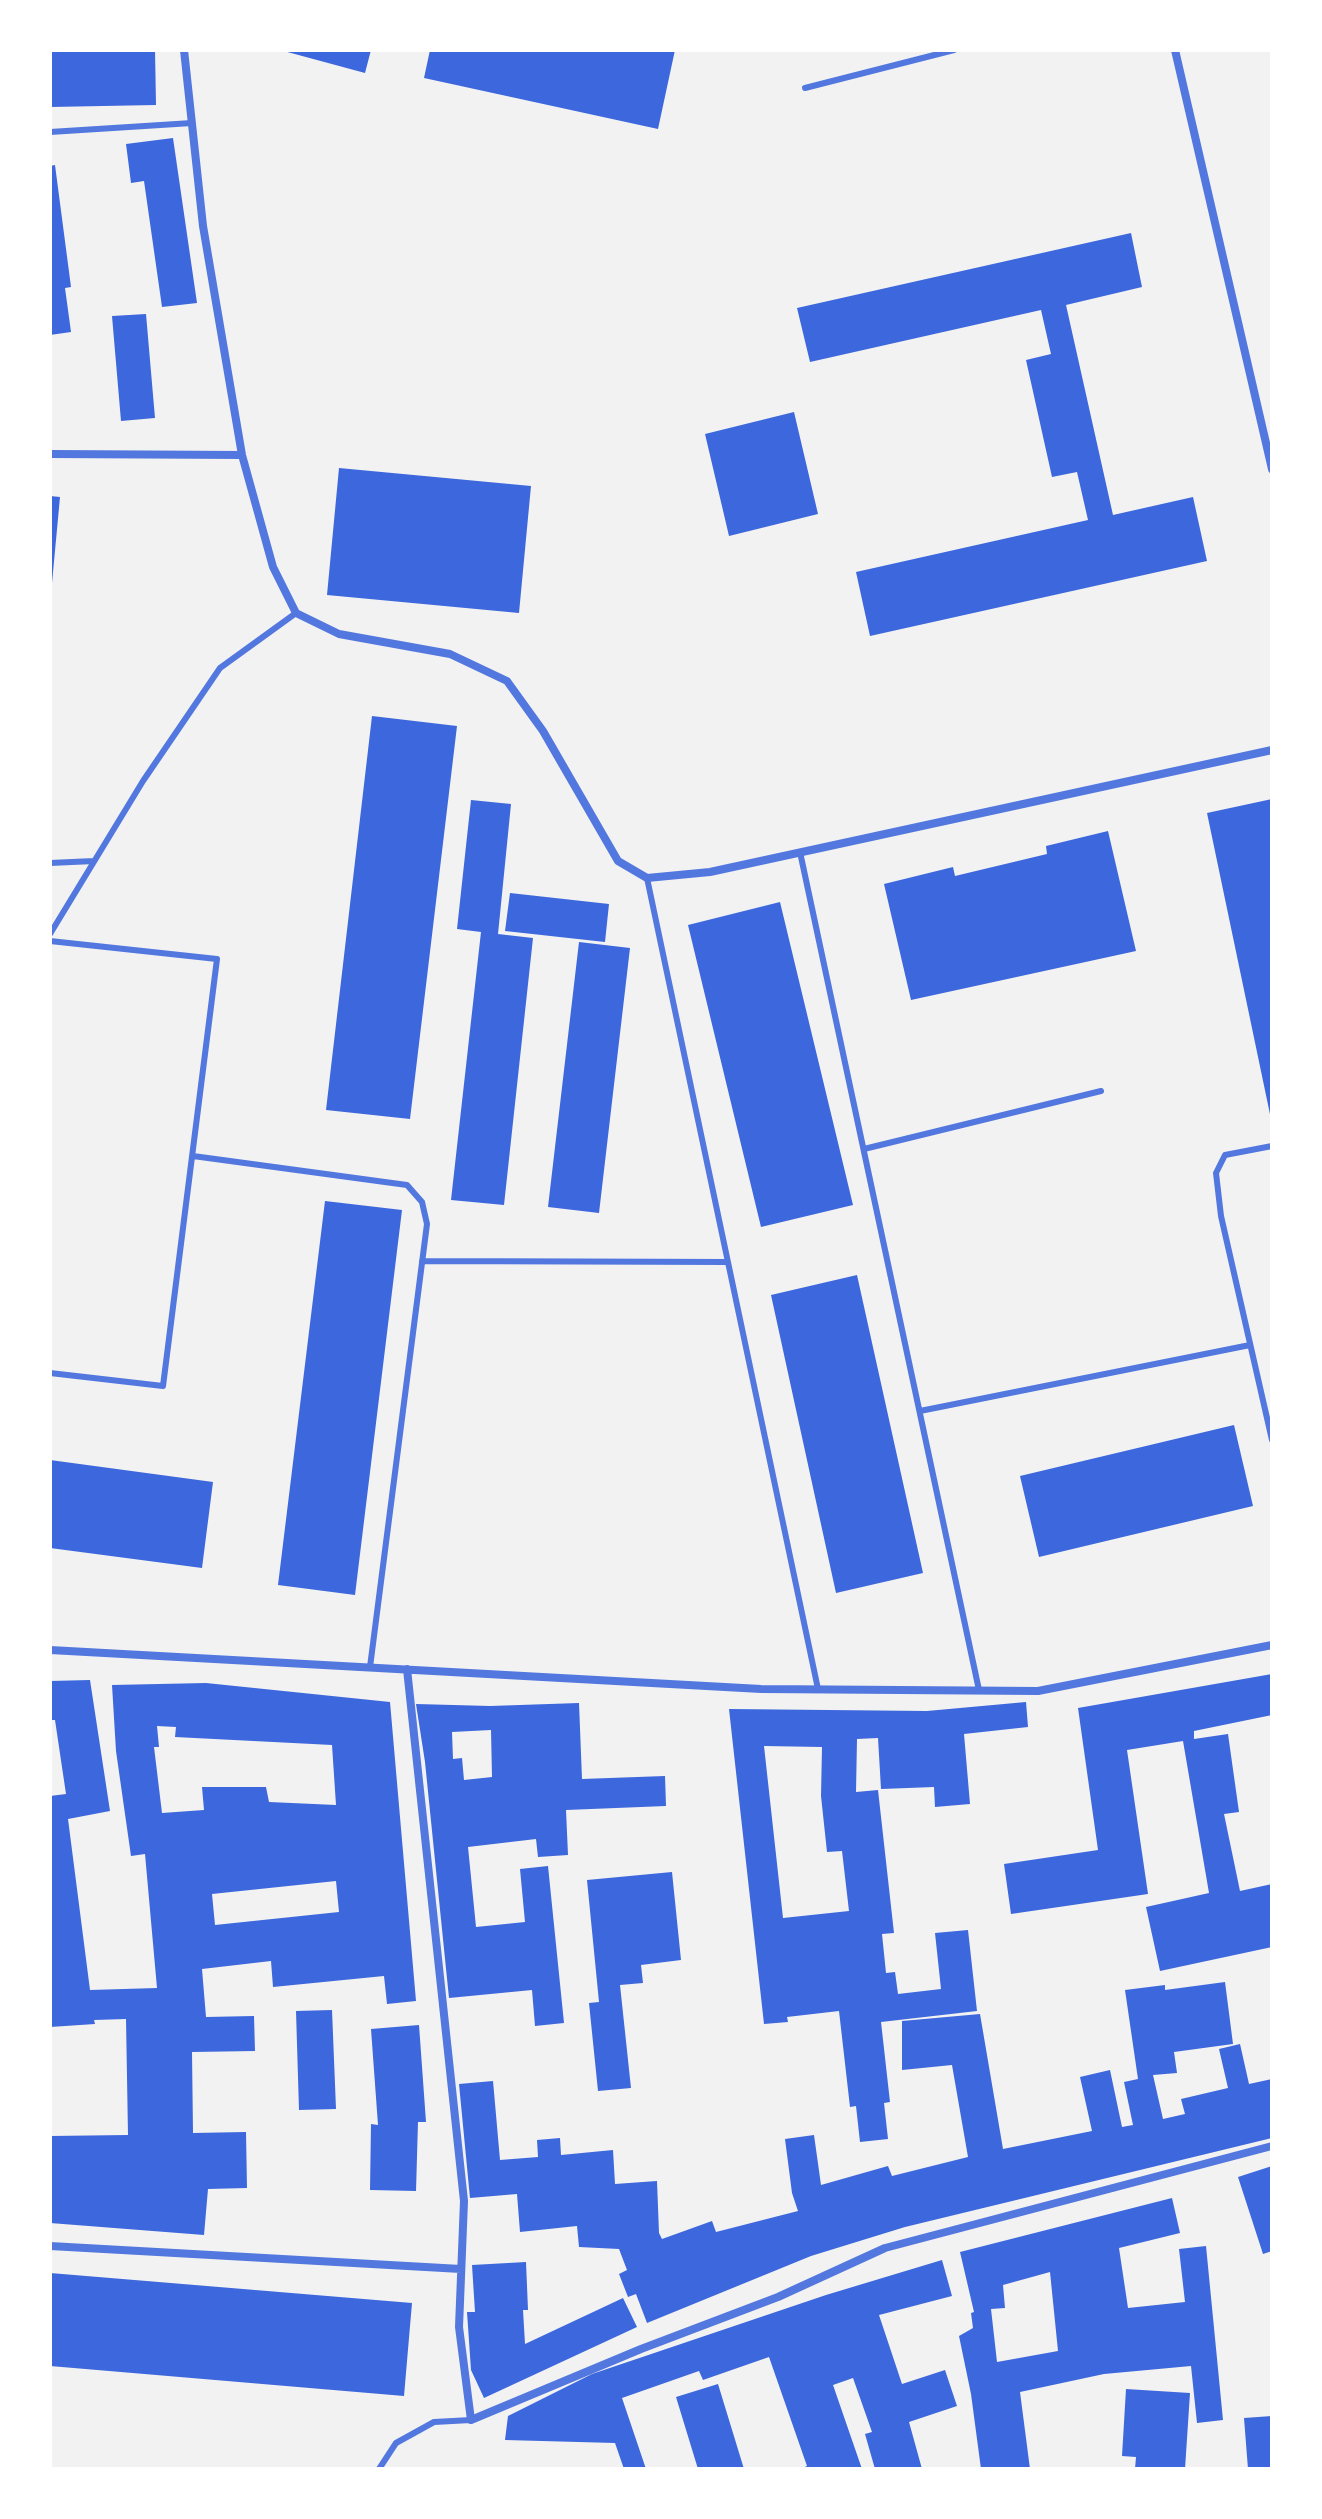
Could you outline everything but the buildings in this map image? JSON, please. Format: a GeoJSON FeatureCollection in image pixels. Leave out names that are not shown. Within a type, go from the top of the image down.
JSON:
{"type":"FeatureCollection","features":[{"type":"Feature","properties":{"kind":"street"},"geometry":{"type":"LineString","coordinates":[[184,50],[203,226],[242,455],[273,567],[296,613],[339,634],[450,654],[507,681],[543,731],[618,861],[647,878],[710,872],[1272,750]]}},
{"type":"Feature","properties":{"kind":"street"},"geometry":{"type":"LineString","coordinates":[[1175,50],[1272,469]]}},
{"type":"Feature","properties":{"kind":"street"},"geometry":{"type":"LineString","coordinates":[[50,454],[242,455]]}},
{"type":"Feature","properties":{"kind":"street"},"geometry":{"type":"LineString","coordinates":[[50,1650],[761,1689],[1038,1691],[1272,1645]]}},
{"type":"Feature","properties":{"kind":"street"},"geometry":{"type":"LineString","coordinates":[[407,1669],[464,2201],[459,2327],[471,2420],[641,2349],[778,2297],[885,2248],[1272,2146]]}},
{"type":"Feature","properties":{"kind":"street"},"geometry":{"type":"LineString","coordinates":[[50,2246],[461,2269]]}},
{"type":"Feature","properties":{"kind":"lane"},"geometry":{"type":"LineString","coordinates":[[805,88],[954,50]]}},
{"type":"Feature","properties":{"kind":"lane"},"geometry":{"type":"LineString","coordinates":[[50,132],[192,123]]}},
{"type":"Feature","properties":{"kind":"lane"},"geometry":{"type":"LineString","coordinates":[[50,934],[143,781],[220,668],[296,613]]}},
{"type":"Feature","properties":{"kind":"lane"},"geometry":{"type":"LineString","coordinates":[[800,852],[979,1690]]}},
{"type":"Feature","properties":{"kind":"lane"},"geometry":{"type":"LineString","coordinates":[[50,863],[94,861]]}},
{"type":"Feature","properties":{"kind":"lane"},"geometry":{"type":"LineString","coordinates":[[647,878],[818,1689]]}},
{"type":"Feature","properties":{"kind":"lane"},"geometry":{"type":"LineString","coordinates":[[50,941],[217,959],[163,1386],[50,1373]]}},
{"type":"Feature","properties":{"kind":"lane"},"geometry":{"type":"LineString","coordinates":[[864,1149],[1101,1091]]}},
{"type":"Feature","properties":{"kind":"lane"},"geometry":{"type":"LineString","coordinates":[[1272,1146],[1225,1155],[1216,1173],[1221,1216],[1272,1440]]}},
{"type":"Feature","properties":{"kind":"lane"},"geometry":{"type":"LineString","coordinates":[[193,1156],[407,1185],[422,1202],[427,1224],[370,1667]]}},
{"type":"Feature","properties":{"kind":"lane"},"geometry":{"type":"LineString","coordinates":[[422,1261],[727,1262]]}},
{"type":"Feature","properties":{"kind":"lane"},"geometry":{"type":"LineString","coordinates":[[920,1411],[1250,1345]]}},
{"type":"Feature","properties":{"kind":"lane"},"geometry":{"type":"LineString","coordinates":[[379,2469],[396,2443],[434,2422],[471,2420]]}}]}
